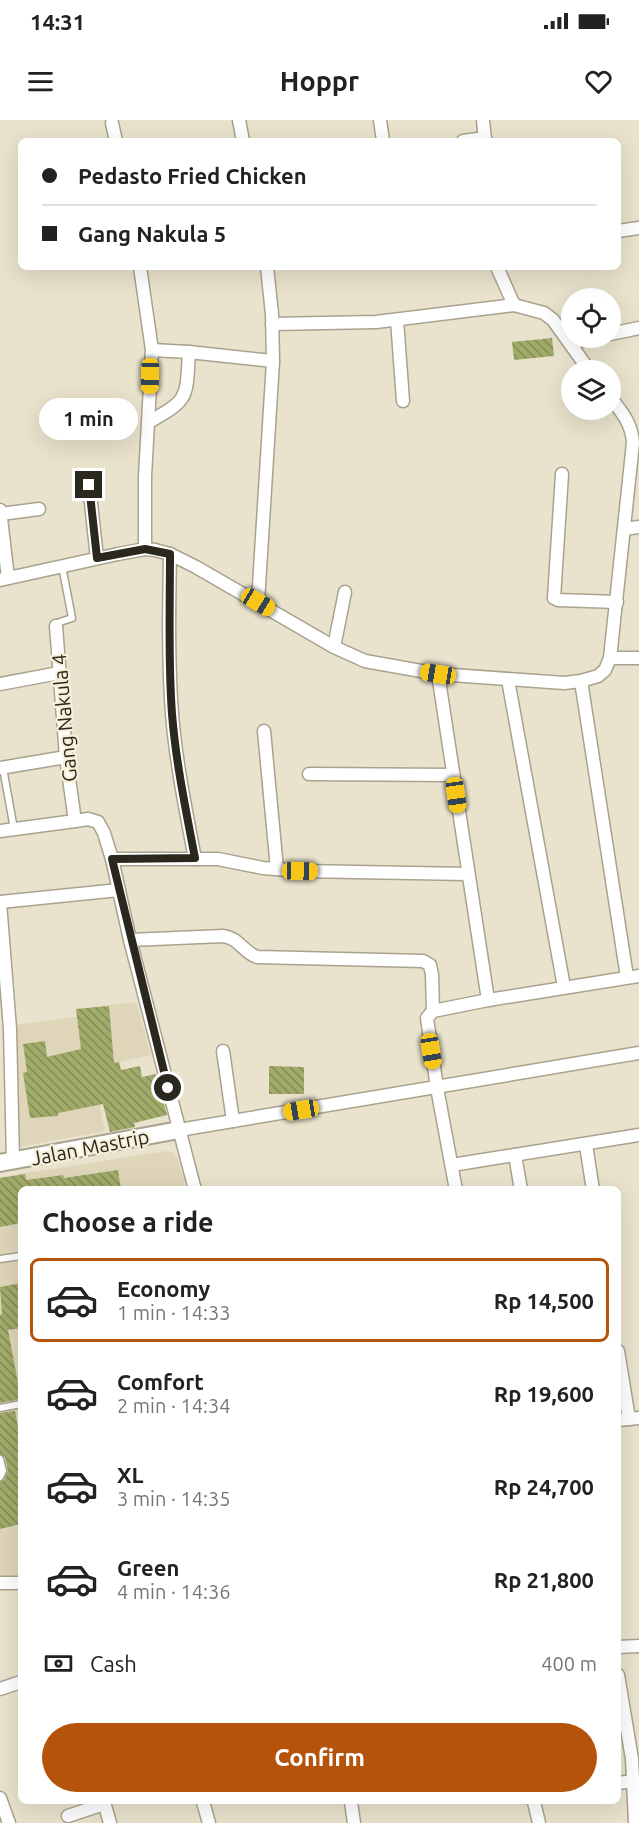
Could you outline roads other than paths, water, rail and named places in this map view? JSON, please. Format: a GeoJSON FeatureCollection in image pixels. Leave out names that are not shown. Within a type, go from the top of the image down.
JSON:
{"type":"FeatureCollection","features":[{"type":"Feature","properties":{"kind":"street"},"geometry":{"type":"LineString","coordinates":[[239,120],[242,138]]}},
{"type":"Feature","properties":{"kind":"street"},"geometry":{"type":"LineString","coordinates":[[380,120],[383,138]]}},
{"type":"Feature","properties":{"kind":"street"},"geometry":{"type":"LineString","coordinates":[[483,120],[485,138]]}},
{"type":"Feature","properties":{"kind":"street"},"geometry":{"type":"LineString","coordinates":[[112,123],[115,138]]}},
{"type":"Feature","properties":{"kind":"street"},"geometry":{"type":"LineString","coordinates":[[621,231],[639,228]]}},
{"type":"Feature","properties":{"kind":"street"},"geometry":{"type":"LineString","coordinates":[[140,270],[152,350],[145,476],[145,549]]}},
{"type":"Feature","properties":{"kind":"street"},"geometry":{"type":"LineString","coordinates":[[258,602],[273,361],[267,270]]}},
{"type":"Feature","properties":{"kind":"street"},"geometry":{"type":"LineString","coordinates":[[498,270],[514,305]]}},
{"type":"Feature","properties":{"kind":"street"},"geometry":{"type":"LineString","coordinates":[[272,324],[376,322],[514,305],[544,313],[561,331]]}},
{"type":"Feature","properties":{"kind":"street"},"geometry":{"type":"LineString","coordinates":[[397,320],[404,401]]}},
{"type":"Feature","properties":{"kind":"street"},"geometry":{"type":"LineString","coordinates":[[621,332],[639,328]]}},
{"type":"Feature","properties":{"kind":"street"},"geometry":{"type":"LineString","coordinates":[[152,350],[273,361]]}},
{"type":"Feature","properties":{"kind":"street"},"geometry":{"type":"LineString","coordinates":[[149,422],[178,403],[186,394],[189,352]]}},
{"type":"Feature","properties":{"kind":"street"},"geometry":{"type":"LineString","coordinates":[[39,509],[0,512],[4,579],[145,549],[170,554],[334,647],[365,661],[438,674],[556,683],[581,681],[602,673],[610,658],[624,529],[633,498],[632,431],[621,410]]}},
{"type":"Feature","properties":{"kind":"street"},"geometry":{"type":"LineString","coordinates":[[562,474],[554,598],[617,602]]}},
{"type":"Feature","properties":{"kind":"street"},"geometry":{"type":"LineString","coordinates":[[89,485],[97,558]]}},
{"type":"Feature","properties":{"kind":"street"},"geometry":{"type":"LineString","coordinates":[[624,529],[639,527]]}},
{"type":"Feature","properties":{"kind":"street"},"geometry":{"type":"LineString","coordinates":[[170,554],[169,618],[172,713],[195,858]]}},
{"type":"Feature","properties":{"kind":"street"},"geometry":{"type":"LineString","coordinates":[[334,647],[345,592]]}},
{"type":"Feature","properties":{"kind":"street","name":"Gang Nakula 4"},"geometry":{"type":"LineString","coordinates":[[56,626],[66,757],[75,821]]}},
{"type":"Feature","properties":{"kind":"street"},"geometry":{"type":"LineString","coordinates":[[610,658],[639,658]]}},
{"type":"Feature","properties":{"kind":"street"},"geometry":{"type":"LineString","coordinates":[[0,684],[59,673]]}},
{"type":"Feature","properties":{"kind":"street"},"geometry":{"type":"LineString","coordinates":[[438,674],[488,1000]]}},
{"type":"Feature","properties":{"kind":"street"},"geometry":{"type":"LineString","coordinates":[[508,680],[564,987]]}},
{"type":"Feature","properties":{"kind":"street"},"geometry":{"type":"LineString","coordinates":[[455,1186],[427,1018],[433,1011],[633,976],[581,681]]}},
{"type":"Feature","properties":{"kind":"street"},"geometry":{"type":"LineString","coordinates":[[264,731],[277,869]]}},
{"type":"Feature","properties":{"kind":"street"},"geometry":{"type":"LineString","coordinates":[[2,768],[66,757]]}},
{"type":"Feature","properties":{"kind":"street"},"geometry":{"type":"LineString","coordinates":[[309,774],[453,775]]}},
{"type":"Feature","properties":{"kind":"street"},"geometry":{"type":"LineString","coordinates":[[0,831],[88,819],[98,822],[112,859],[130,940],[194,1186]]}},
{"type":"Feature","properties":{"kind":"street"},"geometry":{"type":"LineString","coordinates":[[112,859],[195,858],[229,860],[277,869],[467,874]]}},
{"type":"Feature","properties":{"kind":"street"},"geometry":{"type":"LineString","coordinates":[[6,1162],[0,902],[119,890]]}},
{"type":"Feature","properties":{"kind":"street"},"geometry":{"type":"LineString","coordinates":[[130,940],[223,936],[234,938],[251,955],[257,957],[423,960],[430,965],[432,975],[433,1011]]}},
{"type":"Feature","properties":{"kind":"street"},"geometry":{"type":"LineString","coordinates":[[223,1051],[233,1121]]}},
{"type":"Feature","properties":{"kind":"street"},"geometry":{"type":"LineString","coordinates":[[179,1130],[639,1053]]}},
{"type":"Feature","properties":{"kind":"street","name":"Jalan Mastrip"},"geometry":{"type":"LineString","coordinates":[[6,1162],[179,1130]]}},
{"type":"Feature","properties":{"kind":"street"},"geometry":{"type":"LineString","coordinates":[[452,1165],[639,1136]]}},
{"type":"Feature","properties":{"kind":"street"},"geometry":{"type":"LineString","coordinates":[[586,1145],[592,1186]]}},
{"type":"Feature","properties":{"kind":"street"},"geometry":{"type":"LineString","coordinates":[[515,1155],[520,1186]]}},
{"type":"Feature","properties":{"kind":"street"},"geometry":{"type":"LineString","coordinates":[[621,1371],[628,1419]]}},
{"type":"Feature","properties":{"kind":"street"},"geometry":{"type":"LineString","coordinates":[[0,1583],[18,1582]]}},
{"type":"Feature","properties":{"kind":"street"},"geometry":{"type":"LineString","coordinates":[[621,1647],[639,1646]]}},
{"type":"Feature","properties":{"kind":"street"},"geometry":{"type":"LineString","coordinates":[[0,1689],[18,1683]]}},
{"type":"Feature","properties":{"kind":"street"},"geometry":{"type":"LineString","coordinates":[[621,1688],[634,1743],[635,1823]]}},
{"type":"Feature","properties":{"kind":"street"},"geometry":{"type":"LineString","coordinates":[[621,1783],[634,1781]]}},
{"type":"Feature","properties":{"kind":"street"},"geometry":{"type":"LineString","coordinates":[[0,1798],[9,1823]]}},
{"type":"Feature","properties":{"kind":"street"},"geometry":{"type":"LineString","coordinates":[[68,1816],[101,1804]]}},
{"type":"Feature","properties":{"kind":"street"},"geometry":{"type":"LineString","coordinates":[[104,1804],[110,1823]]}},
{"type":"Feature","properties":{"kind":"street"},"geometry":{"type":"LineString","coordinates":[[204,1804],[209,1823]]}},
{"type":"Feature","properties":{"kind":"street"},"geometry":{"type":"LineString","coordinates":[[351,1804],[354,1823]]}},
{"type":"Feature","properties":{"kind":"street"},"geometry":{"type":"LineString","coordinates":[[534,1804],[539,1823]]}},
{"type":"Feature","properties":{"kind":"lane","name":"Gang Nakula 4"},"geometry":{"type":"LineString","coordinates":[[56,626],[57,623],[70,620],[73,616],[62,566]]}},
{"type":"Feature","properties":{"kind":"lane"},"geometry":{"type":"LineString","coordinates":[[2,768],[14,829]]}},
{"type":"Feature","properties":{"kind":"lane"},"geometry":{"type":"LineString","coordinates":[[0,1258],[18,1256]]}},
{"type":"Feature","properties":{"kind":"lane"},"geometry":{"type":"LineString","coordinates":[[0,1408],[18,1405]]}},
{"type":"Feature","properties":{"kind":"lane"},"geometry":{"type":"LineString","coordinates":[[0,1459],[3,1471],[0,1478]]}}]}
